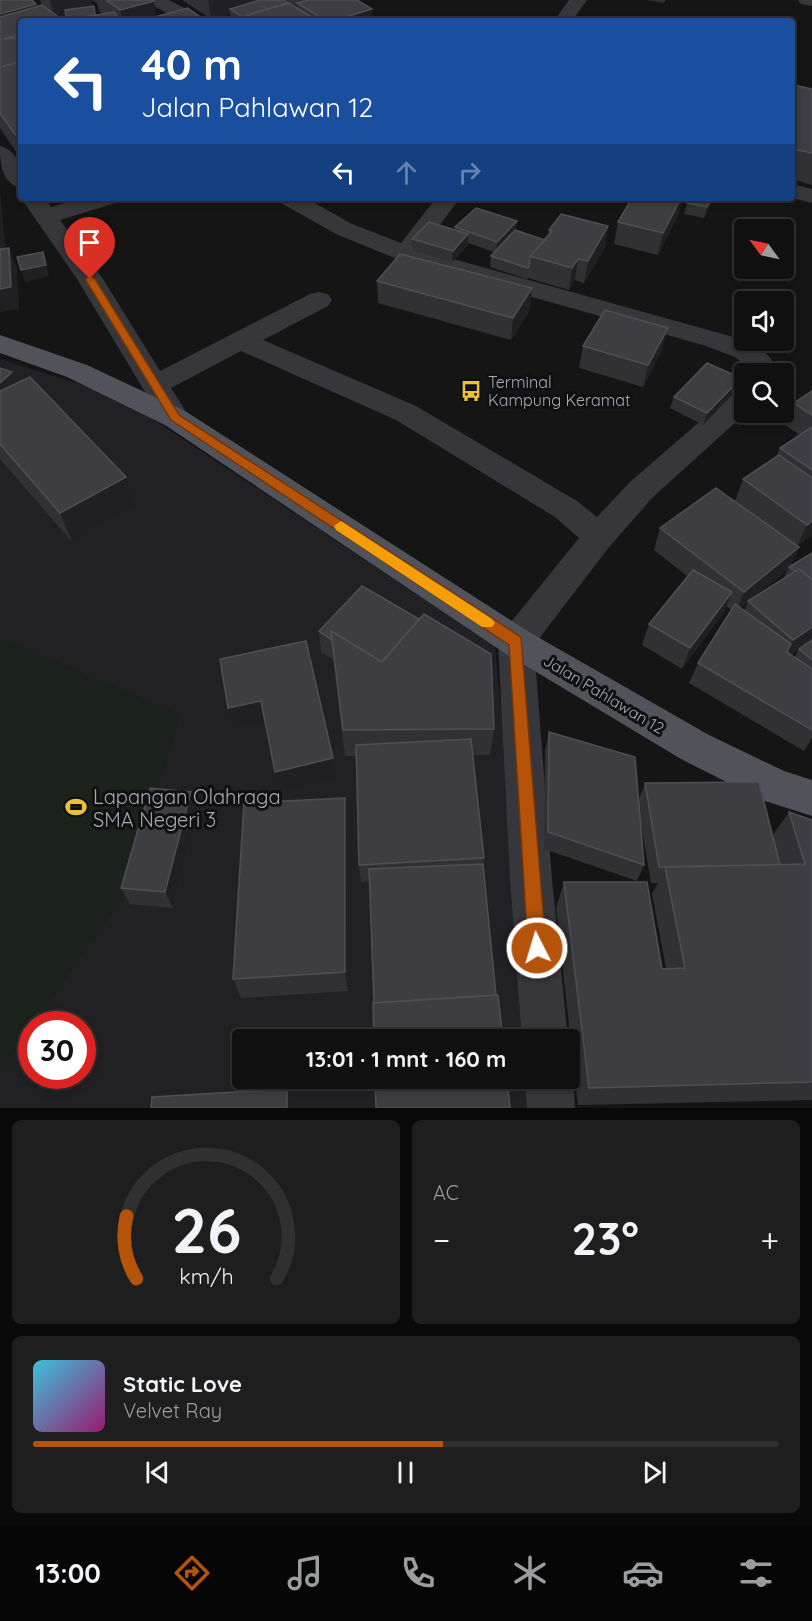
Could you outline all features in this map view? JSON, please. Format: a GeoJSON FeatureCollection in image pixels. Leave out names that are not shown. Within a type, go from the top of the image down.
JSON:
{"type":"FeatureCollection","features":[{"type":"Feature","properties":{"kind":"main road","name":"Jalan Pahlawan 12"},"geometry":{"type":"LineString","coordinates":[[0,344],[77,372],[175,418],[516,642],[695,747],[776,787],[812,798]]}},
{"type":"Feature","properties":{"kind":"street"},"geometry":{"type":"LineString","coordinates":[[156,0],[190,18]]}},
{"type":"Feature","properties":{"kind":"street"},"geometry":{"type":"LineString","coordinates":[[565,18],[578,0]]}},
{"type":"Feature","properties":{"kind":"street"},"geometry":{"type":"LineString","coordinates":[[807,0],[812,1]]}},
{"type":"Feature","properties":{"kind":"street"},"geometry":{"type":"LineString","coordinates":[[0,153],[18,177]]}},
{"type":"Feature","properties":{"kind":"street"},"geometry":{"type":"LineString","coordinates":[[795,192],[812,196]]}},
{"type":"Feature","properties":{"kind":"street"},"geometry":{"type":"LineString","coordinates":[[85,201],[40,207],[90,279],[175,418]]}},
{"type":"Feature","properties":{"kind":"street"},"geometry":{"type":"LineString","coordinates":[[294,201],[344,229],[406,254],[713,339],[746,352],[761,363]]}},
{"type":"Feature","properties":{"kind":"street"},"geometry":{"type":"LineString","coordinates":[[406,254],[446,201]]}},
{"type":"Feature","properties":{"kind":"street"},"geometry":{"type":"LineString","coordinates":[[155,385],[319,300]]}},
{"type":"Feature","properties":{"kind":"street"},"geometry":{"type":"LineString","coordinates":[[242,341],[406,413],[566,509],[599,537]]}},
{"type":"Feature","properties":{"kind":"street"},"geometry":{"type":"LineString","coordinates":[[544,1029],[531,879],[516,642],[599,537],[642,489],[734,408]]}},
{"type":"Feature","properties":{"kind":"street"},"geometry":{"type":"LineString","coordinates":[[550,1089],[551,1108]]}},
{"type":"Feature","properties":{"kind":"shaded area"},"geometry":{"type":"Polygon","coordinates":[[[0,359],[118,396],[495,646],[532,1029],[232,1029],[232,1089],[538,1089],[540,1108],[0,1108],[0,359]]]}},
{"type":"Feature","properties":{"kind":"shaded area","name":"Lapangan Olahraga SMA Negeri 3"},"geometry":{"type":"Polygon","coordinates":[[[0,638],[181,715],[122,899],[43,1011],[18,1011],[18,1046],[0,1072],[0,638]]]}},
{"type":"Feature","properties":{"kind":"building"},"geometry":{"type":"Polygon","coordinates":[[[0,0],[32,0],[36,4],[0,14],[0,0]]]}},
{"type":"Feature","properties":{"kind":"building"},"geometry":{"type":"Polygon","coordinates":[[[106,0],[153,0],[154,1],[120,10],[106,0]]]}},
{"type":"Feature","properties":{"kind":"building"},"geometry":{"type":"Polygon","coordinates":[[[260,0],[283,0],[288,3],[247,15],[248,18],[241,18],[245,16],[242,17],[230,9],[260,0]]]}},
{"type":"Feature","properties":{"kind":"building"},"geometry":{"type":"Polygon","coordinates":[[[309,0],[357,0],[372,9],[342,18],[321,18],[297,3],[309,0]]]}},
{"type":"Feature","properties":{"kind":"building"},"geometry":{"type":"Polygon","coordinates":[[[289,3],[313,18],[252,18],[247,15],[289,3]]]}},
{"type":"Feature","properties":{"kind":"building"},"geometry":{"type":"Polygon","coordinates":[[[42,5],[60,18],[18,18],[18,35],[4,39],[18,37],[18,63],[0,67],[0,17],[42,5]]]}},
{"type":"Feature","properties":{"kind":"building"},"geometry":{"type":"Polygon","coordinates":[[[94,6],[95,15],[66,18],[65,10],[94,6]]]}},
{"type":"Feature","properties":{"kind":"building"},"geometry":{"type":"Polygon","coordinates":[[[188,8],[202,18],[151,18],[188,8]]]}},
{"type":"Feature","properties":{"kind":"building"},"geometry":{"type":"Polygon","coordinates":[[[114,12],[118,18],[80,18],[114,12]]]}},
{"type":"Feature","properties":{"kind":"building"},"geometry":{"type":"Polygon","coordinates":[[[18,63],[18,134],[15,135],[0,113],[0,67],[18,63]]]}},
{"type":"Feature","properties":{"kind":"building"},"geometry":{"type":"Polygon","coordinates":[[[795,85],[812,89],[812,153],[795,150],[795,85]]]}},
{"type":"Feature","properties":{"kind":"building"},"geometry":{"type":"Polygon","coordinates":[[[630,201],[679,201],[663,233],[618,222],[630,201]]]}},
{"type":"Feature","properties":{"kind":"building"},"geometry":{"type":"Polygon","coordinates":[[[688,201],[710,201],[707,207],[687,203],[688,201]]]}},
{"type":"Feature","properties":{"kind":"building"},"geometry":{"type":"Polygon","coordinates":[[[476,208],[517,221],[497,242],[455,227],[476,208]]]}},
{"type":"Feature","properties":{"kind":"building"},"geometry":{"type":"Polygon","coordinates":[[[561,214],[608,226],[588,261],[578,259],[572,268],[530,256],[552,231],[549,230],[561,214]]]}},
{"type":"Feature","properties":{"kind":"building"},"geometry":{"type":"Polygon","coordinates":[[[429,222],[468,234],[453,251],[412,239],[429,222]]]}},
{"type":"Feature","properties":{"kind":"building"},"geometry":{"type":"Polygon","coordinates":[[[515,230],[545,240],[530,256],[528,268],[491,256],[515,230]]]}},
{"type":"Feature","properties":{"kind":"building"},"geometry":{"type":"Polygon","coordinates":[[[9,248],[11,287],[0,289],[0,249],[9,248]]]}},
{"type":"Feature","properties":{"kind":"building"},"geometry":{"type":"Polygon","coordinates":[[[43,252],[46,265],[21,270],[17,257],[43,252]]]}},
{"type":"Feature","properties":{"kind":"building"},"geometry":{"type":"Polygon","coordinates":[[[400,254],[532,288],[513,318],[377,281],[400,254]]]}},
{"type":"Feature","properties":{"kind":"building"},"geometry":{"type":"Polygon","coordinates":[[[605,310],[668,328],[648,365],[583,346],[605,310]]]}},
{"type":"Feature","properties":{"kind":"building"},"geometry":{"type":"Polygon","coordinates":[[[707,363],[734,375],[734,385],[707,413],[674,397],[707,363]]]}},
{"type":"Feature","properties":{"kind":"building"},"geometry":{"type":"Polygon","coordinates":[[[0,368],[12,372],[0,383],[0,368]]]}},
{"type":"Feature","properties":{"kind":"building"},"geometry":{"type":"Polygon","coordinates":[[[30,377],[126,477],[60,513],[0,444],[0,391],[30,377]]]}},
{"type":"Feature","properties":{"kind":"building"},"geometry":{"type":"Polygon","coordinates":[[[812,391],[812,415],[794,403],[812,391]]]}},
{"type":"Feature","properties":{"kind":"building"},"geometry":{"type":"Polygon","coordinates":[[[812,427],[812,470],[780,448],[812,427]]]}},
{"type":"Feature","properties":{"kind":"building"},"geometry":{"type":"Polygon","coordinates":[[[779,455],[812,478],[812,521],[807,525],[743,479],[779,455]]]}},
{"type":"Feature","properties":{"kind":"building"},"geometry":{"type":"Polygon","coordinates":[[[716,488],[799,547],[744,592],[660,528],[716,488]]]}},
{"type":"Feature","properties":{"kind":"building"},"geometry":{"type":"Polygon","coordinates":[[[812,553],[812,580],[799,569],[795,571],[789,567],[812,553]]]}},
{"type":"Feature","properties":{"kind":"building"},"geometry":{"type":"Polygon","coordinates":[[[799,569],[812,580],[812,627],[793,640],[748,601],[799,569]]]}},
{"type":"Feature","properties":{"kind":"building"},"geometry":{"type":"Polygon","coordinates":[[[693,570],[732,592],[690,648],[649,624],[693,570]]]}},
{"type":"Feature","properties":{"kind":"building"},"geometry":{"type":"Polygon","coordinates":[[[362,586],[419,619],[382,662],[331,631],[331,639],[319,631],[362,586]]]}},
{"type":"Feature","properties":{"kind":"building"},"geometry":{"type":"Polygon","coordinates":[[[735,604],[791,644],[787,652],[812,669],[812,730],[698,663],[735,604]]]}},
{"type":"Feature","properties":{"kind":"building"},"geometry":{"type":"Polygon","coordinates":[[[424,614],[491,654],[494,729],[343,730],[331,631],[382,662],[424,614]]]}},
{"type":"Feature","properties":{"kind":"building"},"geometry":{"type":"Polygon","coordinates":[[[812,640],[812,660],[799,649],[812,640]]]}},
{"type":"Feature","properties":{"kind":"building"},"geometry":{"type":"Polygon","coordinates":[[[306,641],[333,758],[275,772],[261,701],[228,708],[220,659],[306,641]]]}},
{"type":"Feature","properties":{"kind":"building"},"geometry":{"type":"Polygon","coordinates":[[[549,732],[635,757],[644,865],[548,832],[549,732]]]}},
{"type":"Feature","properties":{"kind":"building"},"geometry":{"type":"Polygon","coordinates":[[[471,739],[484,858],[359,865],[356,745],[471,739]]]}},
{"type":"Feature","properties":{"kind":"building"},"geometry":{"type":"Polygon","coordinates":[[[759,782],[780,865],[659,867],[645,783],[759,782]]]}},
{"type":"Feature","properties":{"kind":"building"},"geometry":{"type":"Polygon","coordinates":[[[150,788],[191,792],[165,892],[121,888],[150,788]]]}},
{"type":"Feature","properties":{"kind":"building"},"geometry":{"type":"Polygon","coordinates":[[[345,798],[345,972],[233,979],[244,803],[345,798]]]}},
{"type":"Feature","properties":{"kind":"building"},"geometry":{"type":"Polygon","coordinates":[[[789,812],[812,820],[812,1082],[589,1088],[564,882],[647,882],[662,969],[685,968],[665,867],[805,864],[789,812]]]}},
{"type":"Feature","properties":{"kind":"building"},"geometry":{"type":"Polygon","coordinates":[[[483,864],[496,995],[374,1003],[369,869],[483,864]]]}},
{"type":"Feature","properties":{"kind":"building"},"geometry":{"type":"Polygon","coordinates":[[[498,995],[502,1029],[374,1029],[373,1003],[498,995]]]}},
{"type":"Feature","properties":{"kind":"building"},"geometry":{"type":"Polygon","coordinates":[[[287,1089],[287,1108],[151,1108],[152,1097],[287,1089]]]}},
{"type":"Feature","properties":{"kind":"building"},"geometry":{"type":"Polygon","coordinates":[[[375,1089],[508,1089],[510,1108],[376,1108],[375,1089]]]}},
{"type":"Feature","properties":{"kind":"slow traffic"},"geometry":{"type":"LineString","coordinates":[[341,526],[487,623]]}},
{"type":"Feature","properties":{"kind":"place","name":"Terminal Kampung Keramat"},"geometry":{"type":"Point","coordinates":[471,391]}},
{"type":"Feature","properties":{"kind":"place","name":"Lapangan Olahraga SMA Negeri 3"},"geometry":{"type":"Point","coordinates":[76,807]}},
{"type":"Feature","properties":{"kind":"route"},"geometry":{"type":"LineString","coordinates":[[90,279],[175,418],[516,642],[537,948]]}}]}
